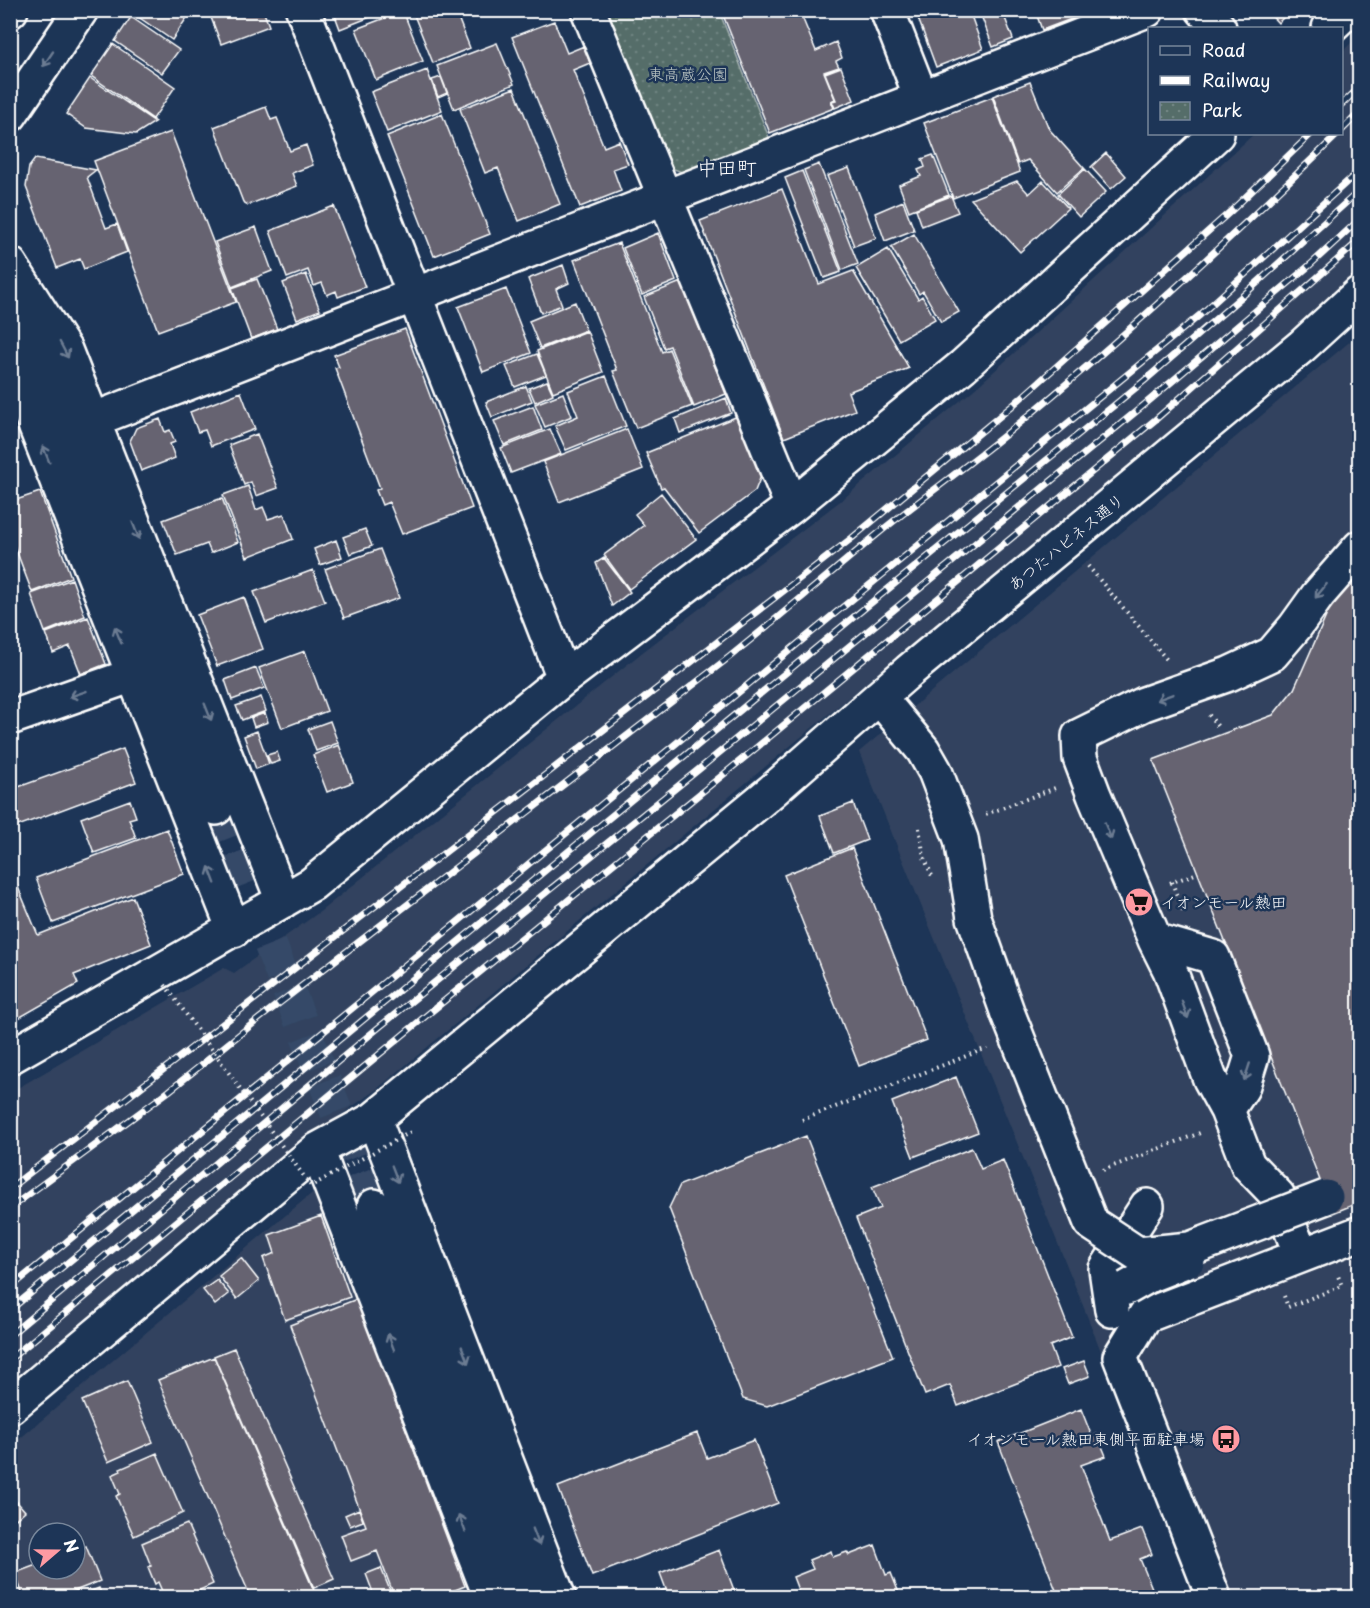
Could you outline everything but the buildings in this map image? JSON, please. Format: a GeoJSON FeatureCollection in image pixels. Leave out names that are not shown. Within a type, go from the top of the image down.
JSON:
{"type":"FeatureCollection","features":[{"type":"Feature","properties":{"kind":"street"},"geometry":{"type":"LineString","coordinates":[[10,115],[81,10]]}},
{"type":"Feature","properties":{"kind":"street"},"geometry":{"type":"LineString","coordinates":[[303,10],[564,678]]}},
{"type":"Feature","properties":{"kind":"street"},"geometry":{"type":"LineString","coordinates":[[588,10],[792,506]]}},
{"type":"Feature","properties":{"kind":"street"},"geometry":{"type":"LineString","coordinates":[[887,10],[921,97]]}},
{"type":"Feature","properties":{"kind":"street"},"geometry":{"type":"LineString","coordinates":[[93,420],[1147,10]]}},
{"type":"Feature","properties":{"kind":"street"},"geometry":{"type":"LineString","coordinates":[[1203,10],[1218,27]]}},
{"type":"Feature","properties":{"kind":"street"},"geometry":{"type":"LineString","coordinates":[[1330,27],[1348,10]]}},
{"type":"Feature","properties":{"kind":"street"},"geometry":{"type":"LineString","coordinates":[[10,1058],[312,884],[564,678],[792,506],[963,366],[1217,135]]}},
{"type":"Feature","properties":{"kind":"street"},"geometry":{"type":"LineString","coordinates":[[10,264],[65,350],[283,901]]}},
{"type":"Feature","properties":{"kind":"street"},"geometry":{"type":"LineString","coordinates":[[10,274],[216,808]]}},
{"type":"Feature","properties":{"kind":"street","name":"あつたハピネス通り"},"geometry":{"type":"LineString","coordinates":[[10,1407],[317,1150],[374,1119],[772,791],[879,698],[1302,346],[1359,293]]}},
{"type":"Feature","properties":{"kind":"street"},"geometry":{"type":"LineString","coordinates":[[10,338],[14,372],[234,930]]}},
{"type":"Feature","properties":{"kind":"street"},"geometry":{"type":"LineString","coordinates":[[1301,1255],[1278,1197],[1248,1165],[1227,1110],[1210,1079],[1170,970],[1155,940],[1080,758],[1079,736],[1144,704],[1229,674],[1272,654],[1359,547]]}},
{"type":"Feature","properties":{"kind":"street"},"geometry":{"type":"LineString","coordinates":[[10,718],[134,675]]}},
{"type":"Feature","properties":{"kind":"street"},"geometry":{"type":"LineString","coordinates":[[879,698],[923,750],[935,771],[961,839],[974,918],[1008,1014],[1091,1223],[1138,1254],[1190,1249],[1328,1201],[1150,1275],[1120,1299]]}},
{"type":"Feature","properties":{"kind":"street"},"geometry":{"type":"LineString","coordinates":[[1155,940],[1214,957],[1252,1056],[1242,1088],[1227,1110]]}},
{"type":"Feature","properties":{"kind":"street"},"geometry":{"type":"LineString","coordinates":[[374,1119],[559,1598]]}},
{"type":"Feature","properties":{"kind":"street"},"geometry":{"type":"LineString","coordinates":[[317,1150],[491,1598]]}},
{"type":"Feature","properties":{"kind":"street"},"geometry":{"type":"LineString","coordinates":[[374,1206],[524,1598]]}},
{"type":"Feature","properties":{"kind":"street"},"geometry":{"type":"LineString","coordinates":[[1148,1206],[1106,1269],[1120,1299],[1120,1357],[1214,1598]]}},
{"type":"Feature","properties":{"kind":"street"},"geometry":{"type":"LineString","coordinates":[[1120,1357],[1145,1316],[1359,1233]]}},
{"type":"Feature","properties":{"kind":"path"},"geometry":{"type":"LineString","coordinates":[[1086,563],[1219,728]]}},
{"type":"Feature","properties":{"kind":"path"},"geometry":{"type":"LineString","coordinates":[[979,817],[1087,776]]}},
{"type":"Feature","properties":{"kind":"path"},"geometry":{"type":"LineString","coordinates":[[1162,886],[1198,873]]}},
{"type":"Feature","properties":{"kind":"path"},"geometry":{"type":"LineString","coordinates":[[165,985],[311,1186],[411,1132]]}},
{"type":"Feature","properties":{"kind":"path"},"geometry":{"type":"LineString","coordinates":[[802,1120],[996,1044]]}},
{"type":"Feature","properties":{"kind":"shaded area"},"geometry":{"type":"Polygon","coordinates":[[[1359,35],[1359,270],[1330,298],[377,1089],[284,1155],[11,1384],[11,1092],[224,968],[234,973],[321,911],[644,651],[843,499],[978,386],[1253,135],[1343,135],[1343,51],[1359,35]]]}},
{"type":"Feature","properties":{"kind":"shaded area","name":"イオンモール熱田"},"geometry":{"type":"Polygon","coordinates":[[[1359,334],[1359,1597],[1164,1597],[1193,1586],[1084,1308],[859,752],[1359,334]]]}},
{"type":"Feature","properties":{"kind":"shaded area"},"geometry":{"type":"Polygon","coordinates":[[[317,1189],[475,1597],[11,1598],[11,1446],[317,1189]]]}},
{"type":"Feature","properties":{"kind":"green space","name":"東高蔵公園"},"geometry":{"type":"Polygon","coordinates":[[[604,11],[719,11],[770,140],[684,173],[669,167],[604,11]]]}},
{"type":"Feature","properties":{"kind":"tunnel"},"geometry":{"type":"LineString","coordinates":[[216,808],[374,1206]]}},
{"type":"Feature","properties":{"kind":"railway"},"geometry":{"type":"LineString","coordinates":[[1343,103],[1360,87]]}},
{"type":"Feature","properties":{"kind":"railway"},"geometry":{"type":"LineString","coordinates":[[1343,129],[1360,112]]}},
{"type":"Feature","properties":{"kind":"railway"},"geometry":{"type":"LineString","coordinates":[[10,1188],[852,538],[1012,406],[1231,211],[1310,135]]}},
{"type":"Feature","properties":{"kind":"railway"},"geometry":{"type":"LineString","coordinates":[[10,1208],[169,1091],[260,1018],[723,662],[880,532],[1005,435],[1175,288],[1337,135]]}},
{"type":"Feature","properties":{"kind":"railway"},"geometry":{"type":"LineString","coordinates":[[10,1288],[1200,315],[1360,170]]}},
{"type":"Feature","properties":{"kind":"railway"},"geometry":{"type":"LineString","coordinates":[[10,1310],[1144,381],[1360,190]]}},
{"type":"Feature","properties":{"kind":"railway"},"geometry":{"type":"LineString","coordinates":[[10,1335],[378,1028],[1144,405],[1310,265],[1360,219]]}},
{"type":"Feature","properties":{"kind":"railway"},"geometry":{"type":"LineString","coordinates":[[10,1359],[1155,420],[1360,240]]}},
{"type":"Feature","properties":{"kind":"place","name":"イオンモール熱田"},"geometry":{"type":"Point","coordinates":[1139,902]}},
{"type":"Feature","properties":{"kind":"place","name":"イオンモール熱田東側平面駐車場"},"geometry":{"type":"Point","coordinates":[1226,1439]}},
{"type":"Feature","properties":{"kind":"district","name":"中田町"},"geometry":{"type":"Point","coordinates":[727,168]}}]}
